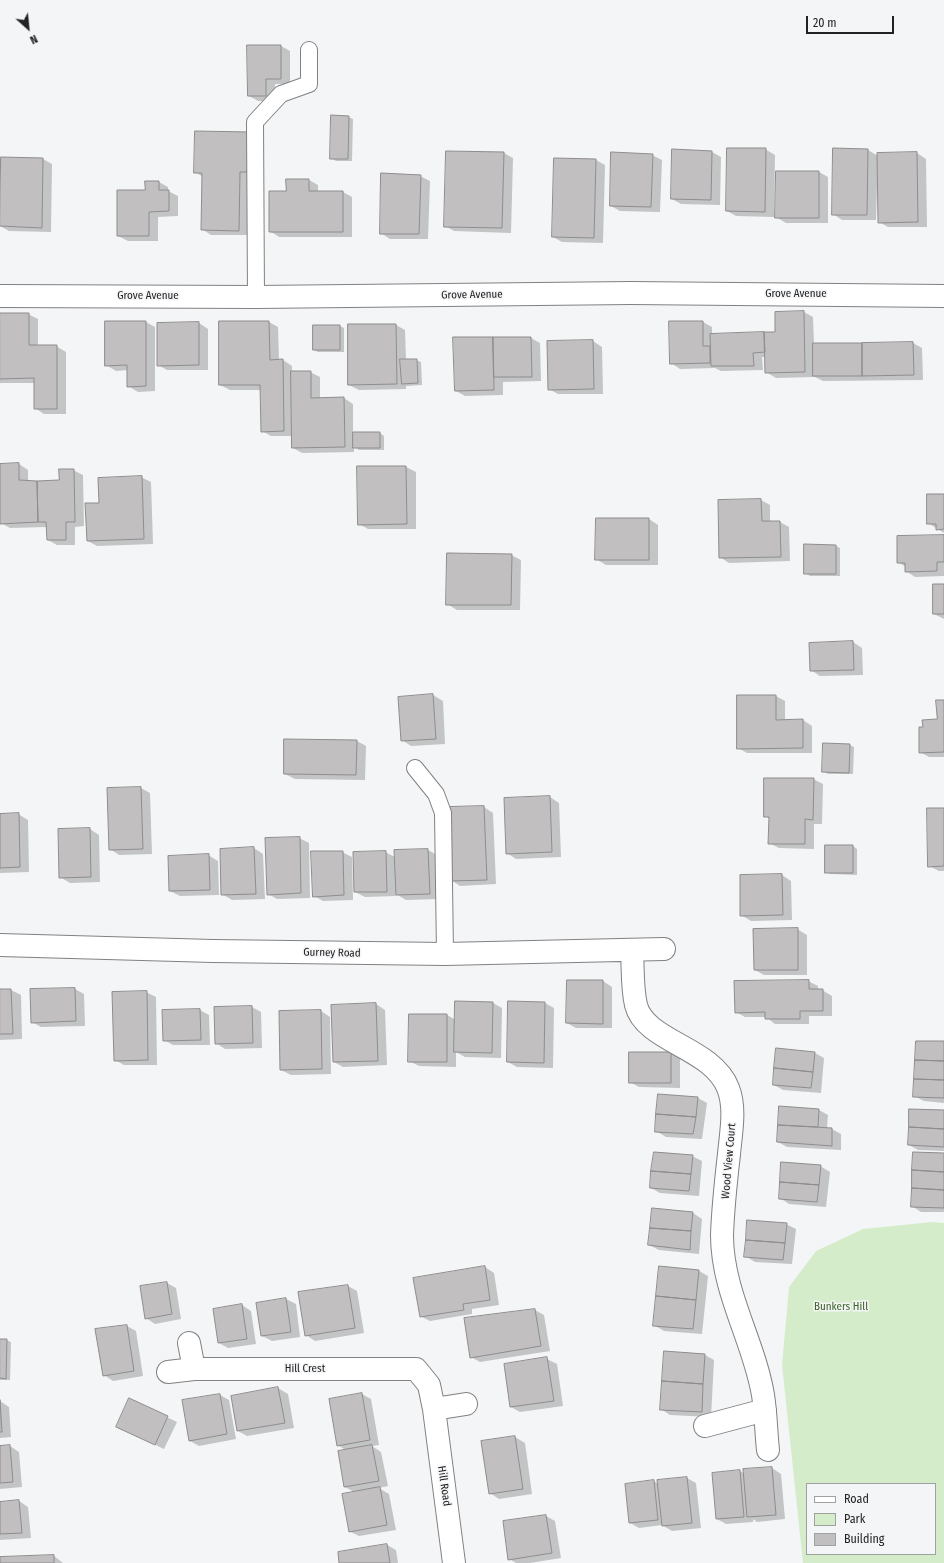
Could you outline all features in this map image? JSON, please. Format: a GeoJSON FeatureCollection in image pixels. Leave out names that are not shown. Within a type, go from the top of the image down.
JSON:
{"type":"FeatureCollection","features":[{"type":"Feature","properties":{"kind":"street","name":"Grove Avenue"},"geometry":{"type":"LineString","coordinates":[[0,296],[256,297],[631,293],[944,296]]}},
{"type":"Feature","properties":{"kind":"street","name":"Gurney Road"},"geometry":{"type":"LineString","coordinates":[[0,944],[213,951],[445,954],[632,951],[664,949]]}},
{"type":"Feature","properties":{"kind":"street","name":"Wood View Court"},"geometry":{"type":"LineString","coordinates":[[632,951],[636,1006],[645,1022],[664,1036],[698,1054],[717,1070],[728,1088],[733,1114],[722,1235],[724,1264],[733,1301],[763,1395],[768,1450]]}},
{"type":"Feature","properties":{"kind":"street"},"geometry":{"type":"LineString","coordinates":[[189,1343],[194,1369]]}},
{"type":"Feature","properties":{"kind":"street","name":"Hill Crest"},"geometry":{"type":"LineString","coordinates":[[168,1372],[194,1369],[416,1369]]}},
{"type":"Feature","properties":{"kind":"street","name":"Hill Road"},"geometry":{"type":"LineString","coordinates":[[416,1369],[429,1385],[434,1409],[454,1563]]}},
{"type":"Feature","properties":{"kind":"street"},"geometry":{"type":"LineString","coordinates":[[434,1409],[466,1404]]}},
{"type":"Feature","properties":{"kind":"street"},"geometry":{"type":"LineString","coordinates":[[704,1426],[765,1410]]}},
{"type":"Feature","properties":{"kind":"lane"},"geometry":{"type":"LineString","coordinates":[[256,297],[255,122],[281,94],[309,84],[309,50]]}},
{"type":"Feature","properties":{"kind":"lane"},"geometry":{"type":"LineString","coordinates":[[416,768],[436,794],[443,813],[445,954]]}},
{"type":"Feature","properties":{"kind":"green space","name":"Bunkers Hill"},"geometry":{"type":"Polygon","coordinates":[[[932,1222],[944,1223],[944,1563],[803,1563],[782,1365],[789,1287],[816,1251],[863,1229],[932,1222]]]}},
{"type":"Feature","properties":{"kind":"building"},"geometry":{"type":"Polygon","coordinates":[[[247,45],[281,45],[281,79],[266,79],[266,96],[248,96],[247,45]]]}},
{"type":"Feature","properties":{"kind":"building"},"geometry":{"type":"Polygon","coordinates":[[[331,115],[349,116],[348,159],[330,159],[331,115]]]}},
{"type":"Feature","properties":{"kind":"building"},"geometry":{"type":"Polygon","coordinates":[[[195,131],[250,132],[249,172],[240,172],[239,231],[201,230],[202,173],[194,173],[195,131]]]}},
{"type":"Feature","properties":{"kind":"building"},"geometry":{"type":"Polygon","coordinates":[[[727,148],[766,148],[765,212],[726,211],[727,148]]]}},
{"type":"Feature","properties":{"kind":"building"},"geometry":{"type":"Polygon","coordinates":[[[833,148],[868,149],[867,215],[832,215],[833,148]]]}},
{"type":"Feature","properties":{"kind":"building"},"geometry":{"type":"Polygon","coordinates":[[[672,149],[712,151],[711,200],[671,199],[672,149]]]}},
{"type":"Feature","properties":{"kind":"building"},"geometry":{"type":"Polygon","coordinates":[[[446,151],[504,152],[502,228],[444,227],[446,151]]]}},
{"type":"Feature","properties":{"kind":"building"},"geometry":{"type":"Polygon","coordinates":[[[611,152],[653,154],[651,207],[610,206],[611,152]]]}},
{"type":"Feature","properties":{"kind":"building"},"geometry":{"type":"Polygon","coordinates":[[[917,152],[918,222],[878,223],[877,153],[917,152]]]}},
{"type":"Feature","properties":{"kind":"building"},"geometry":{"type":"Polygon","coordinates":[[[1,157],[43,158],[42,228],[0,226],[1,157]]]}},
{"type":"Feature","properties":{"kind":"building"},"geometry":{"type":"Polygon","coordinates":[[[554,158],[596,159],[594,238],[552,237],[554,158]]]}},
{"type":"Feature","properties":{"kind":"building"},"geometry":{"type":"Polygon","coordinates":[[[776,171],[819,171],[819,218],[775,218],[776,171]]]}},
{"type":"Feature","properties":{"kind":"building"},"geometry":{"type":"Polygon","coordinates":[[[381,173],[421,175],[419,234],[380,234],[381,173]]]}},
{"type":"Feature","properties":{"kind":"building"},"geometry":{"type":"Polygon","coordinates":[[[286,179],[309,179],[309,191],[343,191],[343,232],[269,232],[269,191],[286,191],[286,179]]]}},
{"type":"Feature","properties":{"kind":"building"},"geometry":{"type":"Polygon","coordinates":[[[145,181],[159,181],[159,190],[169,190],[169,211],[149,212],[149,236],[117,236],[117,190],[145,190],[145,181]]]}},
{"type":"Feature","properties":{"kind":"building"},"geometry":{"type":"Polygon","coordinates":[[[804,311],[805,372],[765,373],[764,332],[775,332],[775,312],[804,311]]]}},
{"type":"Feature","properties":{"kind":"building"},"geometry":{"type":"Polygon","coordinates":[[[0,313],[29,313],[29,345],[57,345],[57,409],[34,409],[34,378],[0,379],[0,313]]]}},
{"type":"Feature","properties":{"kind":"building"},"geometry":{"type":"Polygon","coordinates":[[[105,321],[146,321],[146,386],[127,387],[127,365],[105,366],[105,321]]]}},
{"type":"Feature","properties":{"kind":"building"},"geometry":{"type":"Polygon","coordinates":[[[219,321],[269,321],[270,360],[283,359],[284,431],[261,432],[260,385],[219,385],[219,321]]]}},
{"type":"Feature","properties":{"kind":"building"},"geometry":{"type":"Polygon","coordinates":[[[669,321],[703,321],[703,346],[710,346],[710,363],[670,364],[669,321]]]}},
{"type":"Feature","properties":{"kind":"building"},"geometry":{"type":"Polygon","coordinates":[[[199,322],[199,365],[157,366],[157,323],[199,322]]]}},
{"type":"Feature","properties":{"kind":"building"},"geometry":{"type":"Polygon","coordinates":[[[348,324],[396,324],[397,384],[348,385],[348,324]]]}},
{"type":"Feature","properties":{"kind":"building"},"geometry":{"type":"Polygon","coordinates":[[[313,325],[340,325],[340,350],[313,350],[313,325]]]}},
{"type":"Feature","properties":{"kind":"building"},"geometry":{"type":"Polygon","coordinates":[[[764,332],[765,352],[753,353],[754,366],[711,366],[710,334],[764,332]]]}},
{"type":"Feature","properties":{"kind":"building"},"geometry":{"type":"Polygon","coordinates":[[[453,337],[493,337],[494,390],[455,391],[453,337]]]}},
{"type":"Feature","properties":{"kind":"building"},"geometry":{"type":"Polygon","coordinates":[[[493,337],[531,337],[532,377],[494,377],[493,337]]]}},
{"type":"Feature","properties":{"kind":"building"},"geometry":{"type":"Polygon","coordinates":[[[593,340],[594,389],[548,390],[547,341],[593,340]]]}},
{"type":"Feature","properties":{"kind":"building"},"geometry":{"type":"Polygon","coordinates":[[[913,342],[914,375],[862,376],[862,343],[913,342]]]}},
{"type":"Feature","properties":{"kind":"building"},"geometry":{"type":"Polygon","coordinates":[[[813,343],[862,343],[862,376],[813,376],[813,343]]]}},
{"type":"Feature","properties":{"kind":"building"},"geometry":{"type":"Polygon","coordinates":[[[400,359],[417,359],[418,383],[402,384],[400,359]]]}},
{"type":"Feature","properties":{"kind":"building"},"geometry":{"type":"Polygon","coordinates":[[[291,371],[311,371],[311,398],[344,397],[345,447],[292,448],[291,371]]]}},
{"type":"Feature","properties":{"kind":"building"},"geometry":{"type":"Polygon","coordinates":[[[353,432],[380,432],[380,448],[353,448],[353,432]]]}},
{"type":"Feature","properties":{"kind":"building"},"geometry":{"type":"Polygon","coordinates":[[[19,463],[19,480],[37,481],[38,522],[0,524],[0,464],[19,463]]]}},
{"type":"Feature","properties":{"kind":"building"},"geometry":{"type":"Polygon","coordinates":[[[357,466],[406,466],[407,524],[358,525],[357,466]]]}},
{"type":"Feature","properties":{"kind":"building"},"geometry":{"type":"Polygon","coordinates":[[[59,469],[74,469],[75,522],[66,522],[66,540],[47,540],[46,522],[38,522],[37,481],[59,480],[59,469]]]}},
{"type":"Feature","properties":{"kind":"building"},"geometry":{"type":"Polygon","coordinates":[[[142,476],[144,539],[87,541],[85,503],[99,503],[98,478],[142,476]]]}},
{"type":"Feature","properties":{"kind":"building"},"geometry":{"type":"Polygon","coordinates":[[[927,494],[944,494],[944,529],[936,530],[936,524],[927,524],[927,494]]]}},
{"type":"Feature","properties":{"kind":"building"},"geometry":{"type":"Polygon","coordinates":[[[761,499],[762,521],[780,521],[781,557],[719,558],[718,500],[761,499]]]}},
{"type":"Feature","properties":{"kind":"building"},"geometry":{"type":"Polygon","coordinates":[[[596,518],[649,518],[649,560],[595,560],[596,518]]]}},
{"type":"Feature","properties":{"kind":"building"},"geometry":{"type":"Polygon","coordinates":[[[944,535],[944,562],[937,562],[937,571],[905,572],[905,563],[897,563],[897,536],[944,535]]]}},
{"type":"Feature","properties":{"kind":"building"},"geometry":{"type":"Polygon","coordinates":[[[804,544],[836,545],[836,574],[804,574],[804,544]]]}},
{"type":"Feature","properties":{"kind":"building"},"geometry":{"type":"Polygon","coordinates":[[[447,553],[512,554],[511,605],[446,605],[447,553]]]}},
{"type":"Feature","properties":{"kind":"building"},"geometry":{"type":"Polygon","coordinates":[[[933,584],[944,584],[944,614],[933,614],[933,584]]]}},
{"type":"Feature","properties":{"kind":"building"},"geometry":{"type":"Polygon","coordinates":[[[853,641],[854,670],[810,671],[809,643],[853,641]]]}},
{"type":"Feature","properties":{"kind":"building"},"geometry":{"type":"Polygon","coordinates":[[[433,694],[436,739],[401,741],[398,697],[433,694]]]}},
{"type":"Feature","properties":{"kind":"building"},"geometry":{"type":"Polygon","coordinates":[[[737,695],[776,695],[776,720],[803,719],[803,748],[737,749],[737,695]]]}},
{"type":"Feature","properties":{"kind":"building"},"geometry":{"type":"Polygon","coordinates":[[[936,700],[944,700],[944,752],[919,753],[919,727],[923,727],[922,720],[937,719],[936,700]]]}},
{"type":"Feature","properties":{"kind":"building"},"geometry":{"type":"Polygon","coordinates":[[[284,739],[357,740],[356,775],[284,774],[284,739]]]}},
{"type":"Feature","properties":{"kind":"building"},"geometry":{"type":"Polygon","coordinates":[[[823,743],[850,744],[849,773],[822,772],[823,743]]]}},
{"type":"Feature","properties":{"kind":"building"},"geometry":{"type":"Polygon","coordinates":[[[764,778],[814,778],[813,820],[805,819],[805,844],[768,844],[769,817],[764,817],[764,778]]]}},
{"type":"Feature","properties":{"kind":"building"},"geometry":{"type":"Polygon","coordinates":[[[141,787],[143,849],[109,850],[107,788],[141,787]]]}},
{"type":"Feature","properties":{"kind":"building"},"geometry":{"type":"Polygon","coordinates":[[[550,796],[552,852],[506,854],[504,798],[550,796]]]}},
{"type":"Feature","properties":{"kind":"building"},"geometry":{"type":"Polygon","coordinates":[[[484,806],[487,880],[450,881],[448,807],[484,806]]]}},
{"type":"Feature","properties":{"kind":"building"},"geometry":{"type":"Polygon","coordinates":[[[927,808],[944,808],[944,866],[928,867],[927,808]]]}},
{"type":"Feature","properties":{"kind":"building"},"geometry":{"type":"Polygon","coordinates":[[[19,813],[20,867],[0,868],[0,814],[19,813]]]}},
{"type":"Feature","properties":{"kind":"building"},"geometry":{"type":"Polygon","coordinates":[[[90,828],[91,877],[59,878],[58,829],[90,828]]]}},
{"type":"Feature","properties":{"kind":"building"},"geometry":{"type":"Polygon","coordinates":[[[300,837],[301,893],[267,895],[265,838],[300,837]]]}},
{"type":"Feature","properties":{"kind":"building"},"geometry":{"type":"Polygon","coordinates":[[[825,845],[853,845],[853,873],[825,873],[825,845]]]}},
{"type":"Feature","properties":{"kind":"building"},"geometry":{"type":"Polygon","coordinates":[[[254,847],[256,894],[221,895],[220,849],[254,847]]]}},
{"type":"Feature","properties":{"kind":"building"},"geometry":{"type":"Polygon","coordinates":[[[428,849],[430,894],[396,895],[394,850],[428,849]]]}},
{"type":"Feature","properties":{"kind":"building"},"geometry":{"type":"Polygon","coordinates":[[[311,851],[343,851],[344,895],[313,897],[311,851]]]}},
{"type":"Feature","properties":{"kind":"building"},"geometry":{"type":"Polygon","coordinates":[[[386,851],[387,892],[354,892],[353,852],[386,851]]]}},
{"type":"Feature","properties":{"kind":"building"},"geometry":{"type":"Polygon","coordinates":[[[209,854],[210,890],[169,891],[168,856],[209,854]]]}},
{"type":"Feature","properties":{"kind":"building"},"geometry":{"type":"Polygon","coordinates":[[[782,874],[783,915],[740,916],[740,875],[782,874]]]}},
{"type":"Feature","properties":{"kind":"building"},"geometry":{"type":"Polygon","coordinates":[[[798,928],[798,970],[754,970],[753,929],[798,928]]]}},
{"type":"Feature","properties":{"kind":"building"},"geometry":{"type":"Polygon","coordinates":[[[567,980],[603,980],[603,1024],[566,1023],[567,980]]]}},
{"type":"Feature","properties":{"kind":"building"},"geometry":{"type":"Polygon","coordinates":[[[809,980],[809,989],[823,989],[823,1011],[800,1011],[800,1019],[765,1019],[765,1012],[735,1013],[734,981],[809,980]]]}},
{"type":"Feature","properties":{"kind":"building"},"geometry":{"type":"Polygon","coordinates":[[[75,988],[76,1021],[31,1023],[30,989],[75,988]]]}},
{"type":"Feature","properties":{"kind":"building"},"geometry":{"type":"Polygon","coordinates":[[[0,989],[11,989],[13,1034],[0,1034],[0,989]]]}},
{"type":"Feature","properties":{"kind":"building"},"geometry":{"type":"Polygon","coordinates":[[[147,991],[148,1060],[114,1061],[112,992],[147,991]]]}},
{"type":"Feature","properties":{"kind":"building"},"geometry":{"type":"Polygon","coordinates":[[[455,1001],[493,1002],[492,1053],[454,1052],[455,1001]]]}},
{"type":"Feature","properties":{"kind":"building"},"geometry":{"type":"Polygon","coordinates":[[[508,1001],[545,1002],[544,1063],[507,1062],[508,1001]]]}},
{"type":"Feature","properties":{"kind":"building"},"geometry":{"type":"Polygon","coordinates":[[[376,1003],[378,1061],[333,1062],[331,1005],[376,1003]]]}},
{"type":"Feature","properties":{"kind":"building"},"geometry":{"type":"Polygon","coordinates":[[[252,1006],[253,1043],[215,1044],[214,1007],[252,1006]]]}},
{"type":"Feature","properties":{"kind":"building"},"geometry":{"type":"Polygon","coordinates":[[[200,1009],[201,1040],[163,1041],[162,1010],[200,1009]]]}},
{"type":"Feature","properties":{"kind":"building"},"geometry":{"type":"Polygon","coordinates":[[[321,1010],[322,1069],[280,1070],[279,1011],[321,1010]]]}},
{"type":"Feature","properties":{"kind":"building"},"geometry":{"type":"Polygon","coordinates":[[[409,1014],[447,1014],[447,1062],[408,1062],[409,1014]]]}},
{"type":"Feature","properties":{"kind":"building"},"geometry":{"type":"Polygon","coordinates":[[[916,1041],[944,1041],[944,1061],[915,1060],[916,1041]]]}},
{"type":"Feature","properties":{"kind":"building"},"geometry":{"type":"Polygon","coordinates":[[[776,1048],[815,1052],[813,1072],[774,1068],[776,1048]]]}},
{"type":"Feature","properties":{"kind":"building"},"geometry":{"type":"Polygon","coordinates":[[[629,1052],[671,1052],[671,1083],[629,1083],[629,1052]]]}},
{"type":"Feature","properties":{"kind":"building"},"geometry":{"type":"Polygon","coordinates":[[[915,1060],[944,1061],[944,1080],[914,1079],[915,1060]]]}},
{"type":"Feature","properties":{"kind":"building"},"geometry":{"type":"Polygon","coordinates":[[[774,1068],[813,1072],[811,1088],[773,1085],[774,1068]]]}},
{"type":"Feature","properties":{"kind":"building"},"geometry":{"type":"Polygon","coordinates":[[[914,1079],[944,1080],[944,1098],[913,1097],[914,1079]]]}},
{"type":"Feature","properties":{"kind":"building"},"geometry":{"type":"Polygon","coordinates":[[[658,1094],[698,1097],[696,1117],[656,1114],[658,1094]]]}},
{"type":"Feature","properties":{"kind":"building"},"geometry":{"type":"Polygon","coordinates":[[[779,1106],[819,1109],[818,1127],[778,1125],[779,1106]]]}},
{"type":"Feature","properties":{"kind":"building"},"geometry":{"type":"Polygon","coordinates":[[[909,1109],[944,1110],[944,1129],[909,1127],[909,1109]]]}},
{"type":"Feature","properties":{"kind":"building"},"geometry":{"type":"Polygon","coordinates":[[[656,1114],[696,1117],[693,1134],[655,1132],[656,1114]]]}},
{"type":"Feature","properties":{"kind":"building"},"geometry":{"type":"Polygon","coordinates":[[[778,1125],[832,1128],[832,1146],[777,1142],[778,1125]]]}},
{"type":"Feature","properties":{"kind":"building"},"geometry":{"type":"Polygon","coordinates":[[[909,1127],[944,1129],[944,1147],[908,1145],[909,1127]]]}},
{"type":"Feature","properties":{"kind":"building"},"geometry":{"type":"Polygon","coordinates":[[[654,1152],[693,1155],[691,1174],[651,1171],[654,1152]]]}},
{"type":"Feature","properties":{"kind":"building"},"geometry":{"type":"Polygon","coordinates":[[[913,1152],[944,1153],[944,1172],[912,1170],[913,1152]]]}},
{"type":"Feature","properties":{"kind":"building"},"geometry":{"type":"Polygon","coordinates":[[[781,1162],[821,1165],[819,1185],[780,1182],[781,1162]]]}},
{"type":"Feature","properties":{"kind":"building"},"geometry":{"type":"Polygon","coordinates":[[[912,1170],[944,1172],[944,1190],[912,1188],[912,1170]]]}},
{"type":"Feature","properties":{"kind":"building"},"geometry":{"type":"Polygon","coordinates":[[[651,1171],[691,1174],[689,1191],[650,1188],[651,1171]]]}},
{"type":"Feature","properties":{"kind":"building"},"geometry":{"type":"Polygon","coordinates":[[[780,1182],[819,1185],[817,1202],[779,1199],[780,1182]]]}},
{"type":"Feature","properties":{"kind":"building"},"geometry":{"type":"Polygon","coordinates":[[[912,1188],[944,1190],[944,1208],[911,1207],[912,1188]]]}},
{"type":"Feature","properties":{"kind":"building"},"geometry":{"type":"Polygon","coordinates":[[[652,1208],[693,1212],[691,1231],[650,1228],[652,1208]]]}},
{"type":"Feature","properties":{"kind":"building"},"geometry":{"type":"Polygon","coordinates":[[[747,1220],[787,1223],[785,1243],[746,1240],[747,1220]]]}},
{"type":"Feature","properties":{"kind":"building"},"geometry":{"type":"Polygon","coordinates":[[[650,1228],[691,1231],[690,1250],[648,1245],[650,1228]]]}},
{"type":"Feature","properties":{"kind":"building"},"geometry":{"type":"Polygon","coordinates":[[[746,1240],[785,1243],[783,1260],[744,1257],[746,1240]]]}},
{"type":"Feature","properties":{"kind":"building"},"geometry":{"type":"Polygon","coordinates":[[[485,1266],[490,1300],[463,1304],[464,1310],[420,1317],[413,1278],[485,1266]]]}},
{"type":"Feature","properties":{"kind":"building"},"geometry":{"type":"Polygon","coordinates":[[[659,1266],[699,1270],[696,1300],[656,1296],[659,1266]]]}},
{"type":"Feature","properties":{"kind":"building"},"geometry":{"type":"Polygon","coordinates":[[[167,1282],[172,1314],[145,1319],[140,1286],[167,1282]]]}},
{"type":"Feature","properties":{"kind":"building"},"geometry":{"type":"Polygon","coordinates":[[[348,1285],[355,1328],[305,1336],[298,1292],[348,1285]]]}},
{"type":"Feature","properties":{"kind":"building"},"geometry":{"type":"Polygon","coordinates":[[[656,1296],[696,1300],[693,1329],[653,1326],[656,1296]]]}},
{"type":"Feature","properties":{"kind":"building"},"geometry":{"type":"Polygon","coordinates":[[[286,1298],[291,1332],[261,1336],[256,1303],[286,1298]]]}},
{"type":"Feature","properties":{"kind":"building"},"geometry":{"type":"Polygon","coordinates":[[[242,1304],[247,1339],[218,1343],[213,1309],[242,1304]]]}},
{"type":"Feature","properties":{"kind":"building"},"geometry":{"type":"Polygon","coordinates":[[[535,1309],[541,1346],[470,1358],[464,1318],[535,1309]]]}},
{"type":"Feature","properties":{"kind":"building"},"geometry":{"type":"Polygon","coordinates":[[[127,1325],[134,1371],[103,1376],[95,1329],[127,1325]]]}},
{"type":"Feature","properties":{"kind":"building"},"geometry":{"type":"Polygon","coordinates":[[[0,1339],[7,1339],[6,1379],[0,1378],[0,1339]]]}},
{"type":"Feature","properties":{"kind":"building"},"geometry":{"type":"Polygon","coordinates":[[[664,1351],[705,1354],[703,1384],[662,1381],[664,1351]]]}},
{"type":"Feature","properties":{"kind":"building"},"geometry":{"type":"Polygon","coordinates":[[[547,1357],[554,1401],[510,1407],[504,1364],[547,1357]]]}},
{"type":"Feature","properties":{"kind":"building"},"geometry":{"type":"Polygon","coordinates":[[[662,1381],[703,1384],[702,1412],[660,1410],[662,1381]]]}},
{"type":"Feature","properties":{"kind":"building"},"geometry":{"type":"Polygon","coordinates":[[[278,1387],[285,1423],[237,1431],[231,1396],[278,1387]]]}},
{"type":"Feature","properties":{"kind":"building"},"geometry":{"type":"Polygon","coordinates":[[[362,1393],[370,1440],[337,1446],[329,1399],[362,1393]]]}},
{"type":"Feature","properties":{"kind":"building"},"geometry":{"type":"Polygon","coordinates":[[[220,1394],[227,1434],[189,1441],[182,1400],[220,1394]]]}},
{"type":"Feature","properties":{"kind":"building"},"geometry":{"type":"Polygon","coordinates":[[[129,1398],[168,1416],[155,1445],[116,1427],[129,1398]]]}},
{"type":"Feature","properties":{"kind":"building"},"geometry":{"type":"Polygon","coordinates":[[[0,1400],[2,1432],[0,1432],[0,1400]]]}},
{"type":"Feature","properties":{"kind":"building"},"geometry":{"type":"Polygon","coordinates":[[[515,1436],[523,1489],[489,1494],[481,1441],[515,1436]]]}},
{"type":"Feature","properties":{"kind":"building"},"geometry":{"type":"Polygon","coordinates":[[[10,1445],[13,1482],[0,1483],[0,1446],[10,1445]]]}},
{"type":"Feature","properties":{"kind":"building"},"geometry":{"type":"Polygon","coordinates":[[[372,1445],[379,1481],[344,1487],[338,1451],[372,1445]]]}},
{"type":"Feature","properties":{"kind":"building"},"geometry":{"type":"Polygon","coordinates":[[[772,1467],[776,1515],[747,1517],[743,1469],[772,1467]]]}},
{"type":"Feature","properties":{"kind":"building"},"geometry":{"type":"Polygon","coordinates":[[[740,1470],[744,1517],[716,1519],[712,1473],[740,1470]]]}},
{"type":"Feature","properties":{"kind":"building"},"geometry":{"type":"Polygon","coordinates":[[[687,1477],[692,1523],[662,1526],[657,1480],[687,1477]]]}},
{"type":"Feature","properties":{"kind":"building"},"geometry":{"type":"Polygon","coordinates":[[[654,1480],[658,1520],[629,1523],[625,1484],[654,1480]]]}},
{"type":"Feature","properties":{"kind":"building"},"geometry":{"type":"Polygon","coordinates":[[[380,1487],[387,1525],[349,1532],[342,1494],[380,1487]]]}},
{"type":"Feature","properties":{"kind":"building"},"geometry":{"type":"Polygon","coordinates":[[[19,1500],[22,1533],[0,1534],[0,1502],[19,1500]]]}},
{"type":"Feature","properties":{"kind":"building"},"geometry":{"type":"Polygon","coordinates":[[[546,1515],[552,1553],[508,1560],[503,1521],[546,1515]]]}},
{"type":"Feature","properties":{"kind":"building"},"geometry":{"type":"Polygon","coordinates":[[[387,1544],[390,1563],[339,1563],[338,1552],[387,1544]]]}},
{"type":"Feature","properties":{"kind":"building"},"geometry":{"type":"Polygon","coordinates":[[[54,1555],[54,1563],[0,1563],[0,1557],[54,1555]]]}}]}
